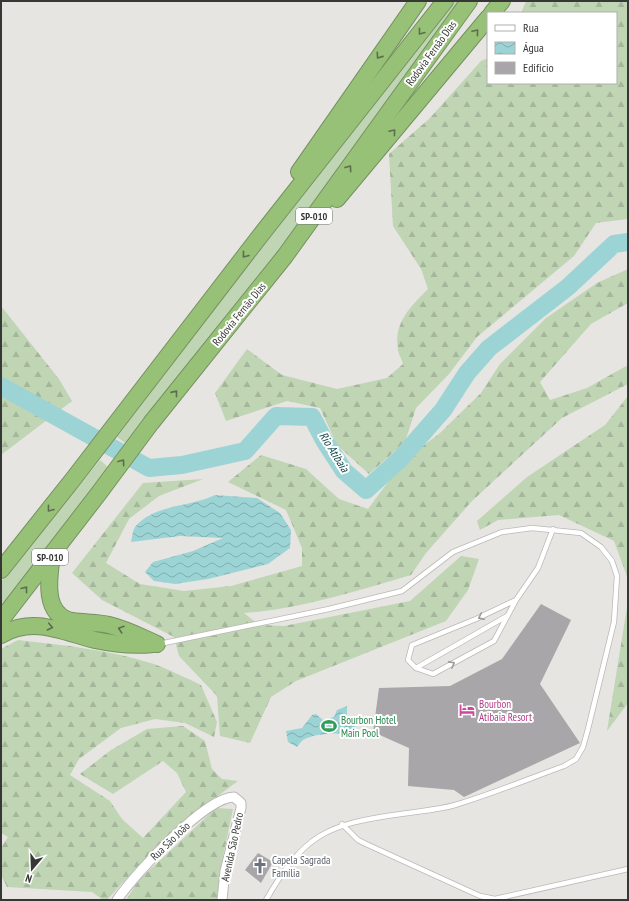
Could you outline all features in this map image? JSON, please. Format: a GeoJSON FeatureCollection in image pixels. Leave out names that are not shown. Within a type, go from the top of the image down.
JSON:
{"type":"FeatureCollection","features":[{"type":"Feature","properties":{"kind":"highway"},"geometry":{"type":"LineString","coordinates":[[260,236],[311,153],[418,1]]}},
{"type":"Feature","properties":{"kind":"highway","name":"Rodovia Fernão Dias"},"geometry":{"type":"LineString","coordinates":[[1,570],[74,478],[260,236],[445,1]]}},
{"type":"Feature","properties":{"kind":"highway","name":"Rodovia Fernão Dias"},"geometry":{"type":"LineString","coordinates":[[1,620],[99,494],[151,423],[285,256],[469,1]]}},
{"type":"Feature","properties":{"kind":"highway"},"geometry":{"type":"LineString","coordinates":[[493,12],[502,1]]}},
{"type":"Feature","properties":{"kind":"highway"},"geometry":{"type":"LineString","coordinates":[[285,256],[345,191],[487,19]]}},
{"type":"Feature","properties":{"kind":"highway"},"geometry":{"type":"LineString","coordinates":[[52,555],[48,585],[49,596],[52,604],[64,617],[71,620],[108,624],[157,644]]}},
{"type":"Feature","properties":{"kind":"highway"},"geometry":{"type":"LineString","coordinates":[[1,635],[19,627],[35,625],[118,644],[138,646],[157,644]]}},
{"type":"Feature","properties":{"kind":"street","name":"Rua São João"},"geometry":{"type":"LineString","coordinates":[[117,900],[126,886],[199,814],[222,798],[234,797]]}},
{"type":"Feature","properties":{"kind":"street","name":"Avenida São Pedro"},"geometry":{"type":"LineString","coordinates":[[222,900],[225,871],[241,808],[241,803],[234,797]]}},
{"type":"Feature","properties":{"kind":"lane"},"geometry":{"type":"LineString","coordinates":[[157,644],[329,609],[402,591],[453,552],[502,532],[532,528],[581,533],[601,547],[612,561],[617,576],[614,622],[583,747],[576,759],[564,766],[454,805],[363,819],[342,824],[316,838],[293,858],[266,900]]}},
{"type":"Feature","properties":{"kind":"lane"},"geometry":{"type":"LineString","coordinates":[[516,600],[476,620],[412,645],[408,660],[416,668],[433,674],[494,641],[516,600],[538,568],[553,529]]}},
{"type":"Feature","properties":{"kind":"lane"},"geometry":{"type":"LineString","coordinates":[[416,668],[508,616]]}},
{"type":"Feature","properties":{"kind":"lane"},"geometry":{"type":"LineString","coordinates":[[342,824],[351,834],[366,844],[480,896],[495,899],[628,869]]}},
{"type":"Feature","properties":{"kind":"green space"},"geometry":{"type":"Polygon","coordinates":[[[454,1],[464,1],[305,219],[128,445],[117,437],[212,312],[454,1]]]}},
{"type":"Feature","properties":{"kind":"green space"},"geometry":{"type":"Polygon","coordinates":[[[526,1],[628,1],[628,219],[596,223],[574,256],[477,337],[449,374],[416,408],[405,442],[369,474],[337,445],[320,408],[287,401],[226,421],[215,393],[247,349],[282,375],[337,389],[387,378],[403,364],[398,351],[398,331],[410,308],[428,289],[421,269],[393,226],[389,154],[430,118],[481,61],[487,58],[487,84],[617,84],[617,12],[521,12],[526,1]]]}},
{"type":"Feature","properties":{"kind":"green space"},"geometry":{"type":"Polygon","coordinates":[[[628,269],[628,303],[591,324],[540,382],[550,400],[587,388],[628,365],[628,384],[562,418],[472,501],[426,553],[411,575],[349,593],[286,608],[244,613],[259,625],[284,626],[410,601],[461,556],[479,559],[468,590],[446,621],[296,681],[271,697],[250,743],[220,736],[217,696],[179,656],[174,637],[102,600],[72,573],[143,483],[203,479],[159,496],[129,519],[106,563],[140,584],[184,591],[231,586],[302,566],[302,548],[286,510],[228,482],[261,455],[306,469],[339,499],[368,509],[405,459],[439,434],[481,393],[500,364],[546,318],[597,283],[628,269]]]}},
{"type":"Feature","properties":{"kind":"green space"},"geometry":{"type":"Polygon","coordinates":[[[1,306],[59,379],[72,401],[1,455],[1,306]]]}},
{"type":"Feature","properties":{"kind":"green space"},"geometry":{"type":"Polygon","coordinates":[[[628,396],[628,579],[614,541],[559,515],[498,520],[480,530],[477,521],[527,477],[605,425],[628,396]]]}},
{"type":"Feature","properties":{"kind":"green space"},"geometry":{"type":"Polygon","coordinates":[[[100,460],[109,468],[1,605],[1,582],[100,460]]]}},
{"type":"Feature","properties":{"kind":"green space"},"geometry":{"type":"Polygon","coordinates":[[[628,601],[628,703],[607,731],[628,601]]]}},
{"type":"Feature","properties":{"kind":"green space"},"geometry":{"type":"Polygon","coordinates":[[[18,640],[121,655],[160,666],[201,685],[217,722],[214,737],[185,723],[155,719],[121,728],[79,759],[70,775],[110,801],[122,819],[143,838],[186,792],[177,773],[163,761],[113,794],[80,774],[111,750],[147,729],[183,726],[205,741],[212,769],[222,779],[238,781],[169,837],[137,867],[107,900],[103,900],[92,892],[7,887],[1,875],[1,848],[8,837],[1,833],[1,649],[18,640]]]}},
{"type":"Feature","properties":{"kind":"green space"},"geometry":{"type":"Polygon","coordinates":[[[216,808],[233,809],[221,866],[217,900],[126,900],[139,880],[216,808]]]}},
{"type":"Feature","properties":{"kind":"water"},"geometry":{"type":"Polygon","coordinates":[[[215,495],[257,498],[280,513],[291,530],[290,548],[268,564],[208,579],[175,584],[154,581],[145,572],[153,562],[193,551],[223,538],[180,536],[131,542],[135,527],[152,514],[162,510],[215,495]]]}},
{"type":"Feature","properties":{"kind":"water","name":"Bourbon Hotel Main Pool"},"geometry":{"type":"Polygon","coordinates":[[[347,706],[347,716],[356,725],[352,735],[334,733],[314,736],[303,740],[297,747],[288,742],[286,731],[302,728],[312,715],[316,714],[323,720],[334,717],[337,710],[347,706]]]}},
{"type":"Feature","properties":{"kind":"building","name":"Bourbon Atibaia Resort"},"geometry":{"type":"Polygon","coordinates":[[[541,604],[571,620],[540,684],[580,743],[464,797],[454,790],[408,786],[409,748],[373,732],[379,688],[450,686],[502,659],[541,604]]]}},
{"type":"Feature","properties":{"kind":"building","name":"Capela Sagrada Família"},"geometry":{"type":"Polygon","coordinates":[[[258,853],[273,862],[261,883],[245,870],[258,853]]]}},
{"type":"Feature","properties":{"kind":"waterway","name":"Rio Atibaia"},"geometry":{"type":"LineString","coordinates":[[1,386],[149,468],[182,465],[245,451],[276,416],[312,417],[324,440],[344,471],[366,490],[400,459],[443,410],[467,373],[489,348],[568,287],[614,244],[628,242]]}},
{"type":"Feature","properties":{"kind":"place","name":"Bourbon Atibaia Resort"},"geometry":{"type":"Point","coordinates":[467,710]}},
{"type":"Feature","properties":{"kind":"place","name":"Bourbon Hotel Main Pool"},"geometry":{"type":"Point","coordinates":[329,726]}},
{"type":"Feature","properties":{"kind":"place","name":"Capela Sagrada Família"},"geometry":{"type":"Point","coordinates":[260,866]}}]}
